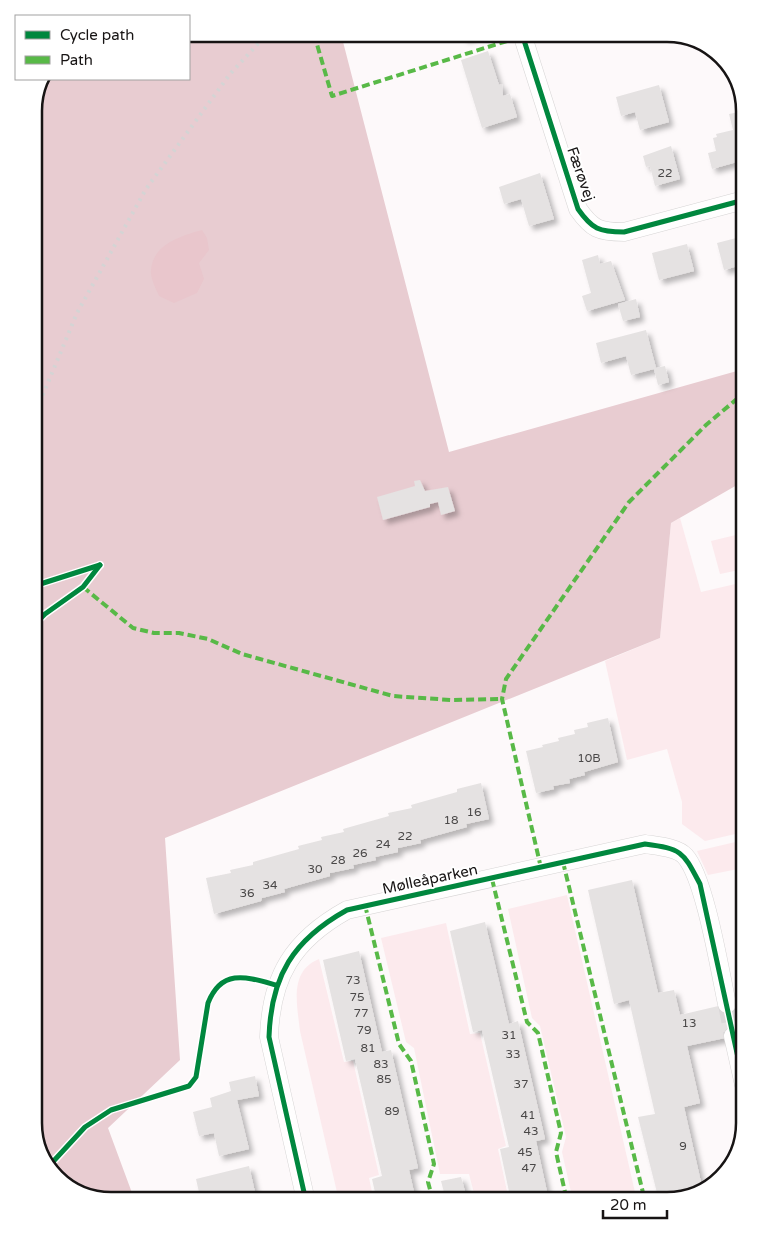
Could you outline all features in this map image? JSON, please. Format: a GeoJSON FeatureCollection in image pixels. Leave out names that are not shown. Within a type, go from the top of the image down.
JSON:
{"type":"FeatureCollection","features":[{"type":"Feature","properties":{"kind":"street","name":"Færøvej"},"geometry":{"type":"LineString","coordinates":[[525,43],[578,209],[590,225],[606,232],[624,232],[736,202]]}},
{"type":"Feature","properties":{"kind":"street","name":"Mølleåparken"},"geometry":{"type":"LineString","coordinates":[[304,1192],[268,1037],[270,1011],[276,985],[293,954],[304,940],[324,923],[347,910],[646,844],[667,847],[685,856],[700,884],[727,1004]]}},
{"type":"Feature","properties":{"kind":"street"},"geometry":{"type":"LineString","coordinates":[[733,1036],[736,1049]]}},
{"type":"Feature","properties":{"kind":"shaded area"},"geometry":{"type":"Polygon","coordinates":[[[190,42],[343,42],[449,452],[736,371],[736,486],[671,523],[660,638],[165,838],[180,1060],[108,1128],[132,1192],[98,1191],[73,1181],[54,1162],[46,1145],[42,1123],[43,107],[45,94],[50,80],[190,80],[190,42]]]}},
{"type":"Feature","properties":{"kind":"shaded area"},"geometry":{"type":"Polygon","coordinates":[[[202,230],[207,238],[209,250],[199,263],[204,279],[197,293],[174,303],[159,296],[151,273],[153,261],[157,254],[169,242],[202,230]]]}},
{"type":"Feature","properties":{"kind":"shaded area"},"geometry":{"type":"Polygon","coordinates":[[[680,518],[701,592],[736,584],[736,834],[705,841],[682,824],[682,802],[667,749],[627,760],[605,661],[660,638],[671,523],[680,518]]]}},
{"type":"Feature","properties":{"kind":"shaded area"},"geometry":{"type":"Polygon","coordinates":[[[736,535],[736,571],[720,574],[711,541],[736,535]]]}},
{"type":"Feature","properties":{"kind":"shaded area"},"geometry":{"type":"Polygon","coordinates":[[[736,842],[736,869],[708,875],[697,851],[736,842]]]}},
{"type":"Feature","properties":{"kind":"shaded area"},"geometry":{"type":"Polygon","coordinates":[[[567,895],[635,1192],[571,1192],[562,1152],[566,1137],[540,1026],[532,1018],[508,909],[567,895]]]}},
{"type":"Feature","properties":{"kind":"shaded area"},"geometry":{"type":"Polygon","coordinates":[[[446,923],[470,1034],[480,1033],[506,1146],[498,1149],[507,1192],[474,1192],[469,1174],[440,1174],[414,1048],[406,1042],[381,938],[446,923]]]}},
{"type":"Feature","properties":{"kind":"shaded area"},"geometry":{"type":"Polygon","coordinates":[[[319,959],[344,1062],[353,1061],[379,1175],[369,1178],[372,1192],[337,1192],[300,1031],[297,989],[299,980],[309,964],[319,959]]]}},
{"type":"Feature","properties":{"kind":"building"},"geometry":{"type":"Polygon","coordinates":[[[488,51],[499,85],[502,84],[503,96],[510,94],[517,117],[482,128],[461,60],[488,51]]]}},
{"type":"Feature","properties":{"kind":"building"},"geometry":{"type":"Polygon","coordinates":[[[659,85],[669,122],[640,130],[635,112],[621,116],[616,97],[659,85]]]}},
{"type":"Feature","properties":{"kind":"building"},"geometry":{"type":"Polygon","coordinates":[[[736,113],[736,162],[712,169],[708,153],[716,151],[713,138],[717,137],[716,134],[733,130],[729,114],[736,113]]]}},
{"type":"Feature","properties":{"kind":"building"},"geometry":{"type":"Polygon","coordinates":[[[671,146],[680,179],[655,186],[650,166],[646,167],[643,156],[671,146]]]}},
{"type":"Feature","properties":{"kind":"building"},"geometry":{"type":"Polygon","coordinates":[[[540,173],[554,219],[529,226],[521,199],[504,204],[499,187],[540,173]]]}},
{"type":"Feature","properties":{"kind":"building"},"geometry":{"type":"Polygon","coordinates":[[[736,238],[736,267],[724,270],[717,243],[736,238]]]}},
{"type":"Feature","properties":{"kind":"building"},"geometry":{"type":"Polygon","coordinates":[[[687,244],[694,271],[659,280],[652,253],[687,244]]]}},
{"type":"Feature","properties":{"kind":"building"},"geometry":{"type":"Polygon","coordinates":[[[598,255],[600,264],[611,261],[625,300],[587,311],[582,296],[591,293],[582,260],[598,255]]]}},
{"type":"Feature","properties":{"kind":"building"},"geometry":{"type":"Polygon","coordinates":[[[636,299],[640,317],[623,321],[618,304],[636,299]]]}},
{"type":"Feature","properties":{"kind":"building"},"geometry":{"type":"Polygon","coordinates":[[[646,330],[656,368],[665,366],[669,382],[658,385],[654,369],[631,375],[626,356],[601,363],[596,343],[646,330]]]}},
{"type":"Feature","properties":{"kind":"building"},"geometry":{"type":"Polygon","coordinates":[[[420,480],[425,491],[448,487],[455,511],[441,515],[438,502],[430,504],[430,507],[383,520],[377,497],[415,486],[414,481],[420,480]]]}},
{"type":"Feature","properties":{"kind":"building"},"geometry":{"type":"Polygon","coordinates":[[[608,718],[618,762],[584,772],[585,775],[569,779],[570,783],[553,786],[554,789],[536,793],[526,751],[559,741],[558,738],[575,734],[574,730],[588,727],[587,723],[608,718]]]}},
{"type":"Feature","properties":{"kind":"building"},"geometry":{"type":"Polygon","coordinates":[[[481,783],[489,819],[466,824],[467,827],[420,840],[421,843],[398,848],[398,852],[375,857],[376,860],[353,865],[354,868],[330,873],[330,876],[284,889],[285,892],[262,898],[261,901],[214,914],[206,878],[231,873],[230,870],[253,865],[253,862],[299,849],[298,846],[322,840],[321,837],[344,832],[343,829],[389,816],[388,813],[412,808],[411,805],[481,783]]]}},
{"type":"Feature","properties":{"kind":"building"},"geometry":{"type":"Polygon","coordinates":[[[632,880],[658,993],[674,990],[680,1015],[736,1002],[736,1036],[687,1046],[700,1103],[684,1107],[701,1183],[688,1189],[657,1192],[638,1117],[655,1114],[629,1000],[614,1004],[588,890],[632,880]]]}},
{"type":"Feature","properties":{"kind":"building"},"geometry":{"type":"Polygon","coordinates":[[[485,922],[509,1024],[518,1021],[545,1139],[536,1141],[547,1192],[509,1192],[500,1149],[509,1147],[482,1030],[473,1032],[450,931],[485,922]]]}},
{"type":"Feature","properties":{"kind":"building"},"geometry":{"type":"Polygon","coordinates":[[[359,951],[382,1052],[391,1050],[418,1168],[409,1170],[414,1192],[375,1192],[372,1179],[382,1176],[355,1059],[346,1061],[323,960],[359,951]]]}},
{"type":"Feature","properties":{"kind":"building"},"geometry":{"type":"Polygon","coordinates":[[[255,1076],[259,1096],[237,1100],[249,1149],[219,1156],[214,1133],[199,1136],[193,1112],[212,1107],[210,1098],[231,1091],[229,1082],[255,1076]]]}},
{"type":"Feature","properties":{"kind":"building"},"geometry":{"type":"Polygon","coordinates":[[[249,1166],[255,1192],[199,1192],[196,1179],[249,1166]]]}},
{"type":"Feature","properties":{"kind":"building"},"geometry":{"type":"Polygon","coordinates":[[[461,1177],[465,1192],[444,1192],[441,1181],[461,1177]]]}},
{"type":"Feature","properties":{"kind":"tunnel"},"geometry":{"type":"LineString","coordinates":[[727,1004],[733,1036]]}},
{"type":"Feature","properties":{"kind":"railway"},"geometry":{"type":"LineString","coordinates":[[43,395],[77,313],[146,189],[230,74],[259,42]]}},
{"type":"Feature","properties":{"kind":"marked path"},"geometry":{"type":"LineString","coordinates":[[316,42],[332,96],[502,43]]}},
{"type":"Feature","properties":{"kind":"marked path"},"geometry":{"type":"LineString","coordinates":[[541,868],[502,699],[506,679],[629,502],[706,425],[736,400]]}},
{"type":"Feature","properties":{"kind":"marked path"},"geometry":{"type":"LineString","coordinates":[[83,587],[133,628],[154,633],[179,633],[208,639],[242,654],[393,696],[451,700],[502,699]]}},
{"type":"Feature","properties":{"kind":"marked path"},"geometry":{"type":"LineString","coordinates":[[563,862],[643,1192]]}},
{"type":"Feature","properties":{"kind":"marked path"},"geometry":{"type":"LineString","coordinates":[[492,879],[527,1022],[538,1033],[561,1133],[556,1152],[565,1192]]}},
{"type":"Feature","properties":{"kind":"marked path"},"geometry":{"type":"LineString","coordinates":[[365,905],[399,1044],[411,1061],[434,1164],[428,1182],[431,1192]]}},
{"type":"Feature","properties":{"kind":"cycle path"},"geometry":{"type":"LineString","coordinates":[[525,43],[578,209],[592,225],[602,230],[624,232],[736,202]]}},
{"type":"Feature","properties":{"kind":"cycle path"},"geometry":{"type":"LineString","coordinates":[[43,583],[100,565]]}},
{"type":"Feature","properties":{"kind":"cycle path"},"geometry":{"type":"LineString","coordinates":[[42,617],[83,587],[100,565]]}},
{"type":"Feature","properties":{"kind":"cycle path"},"geometry":{"type":"LineString","coordinates":[[304,1192],[269,1037],[271,1015],[274,996],[288,962],[312,934],[347,910],[645,844],[675,850],[690,865],[700,884],[736,1048]]}},
{"type":"Feature","properties":{"kind":"cycle path"},"geometry":{"type":"LineString","coordinates":[[54,1161],[85,1127],[111,1110],[189,1086],[196,1077],[208,1003],[220,984],[236,978],[245,978],[276,985]]}}]}
